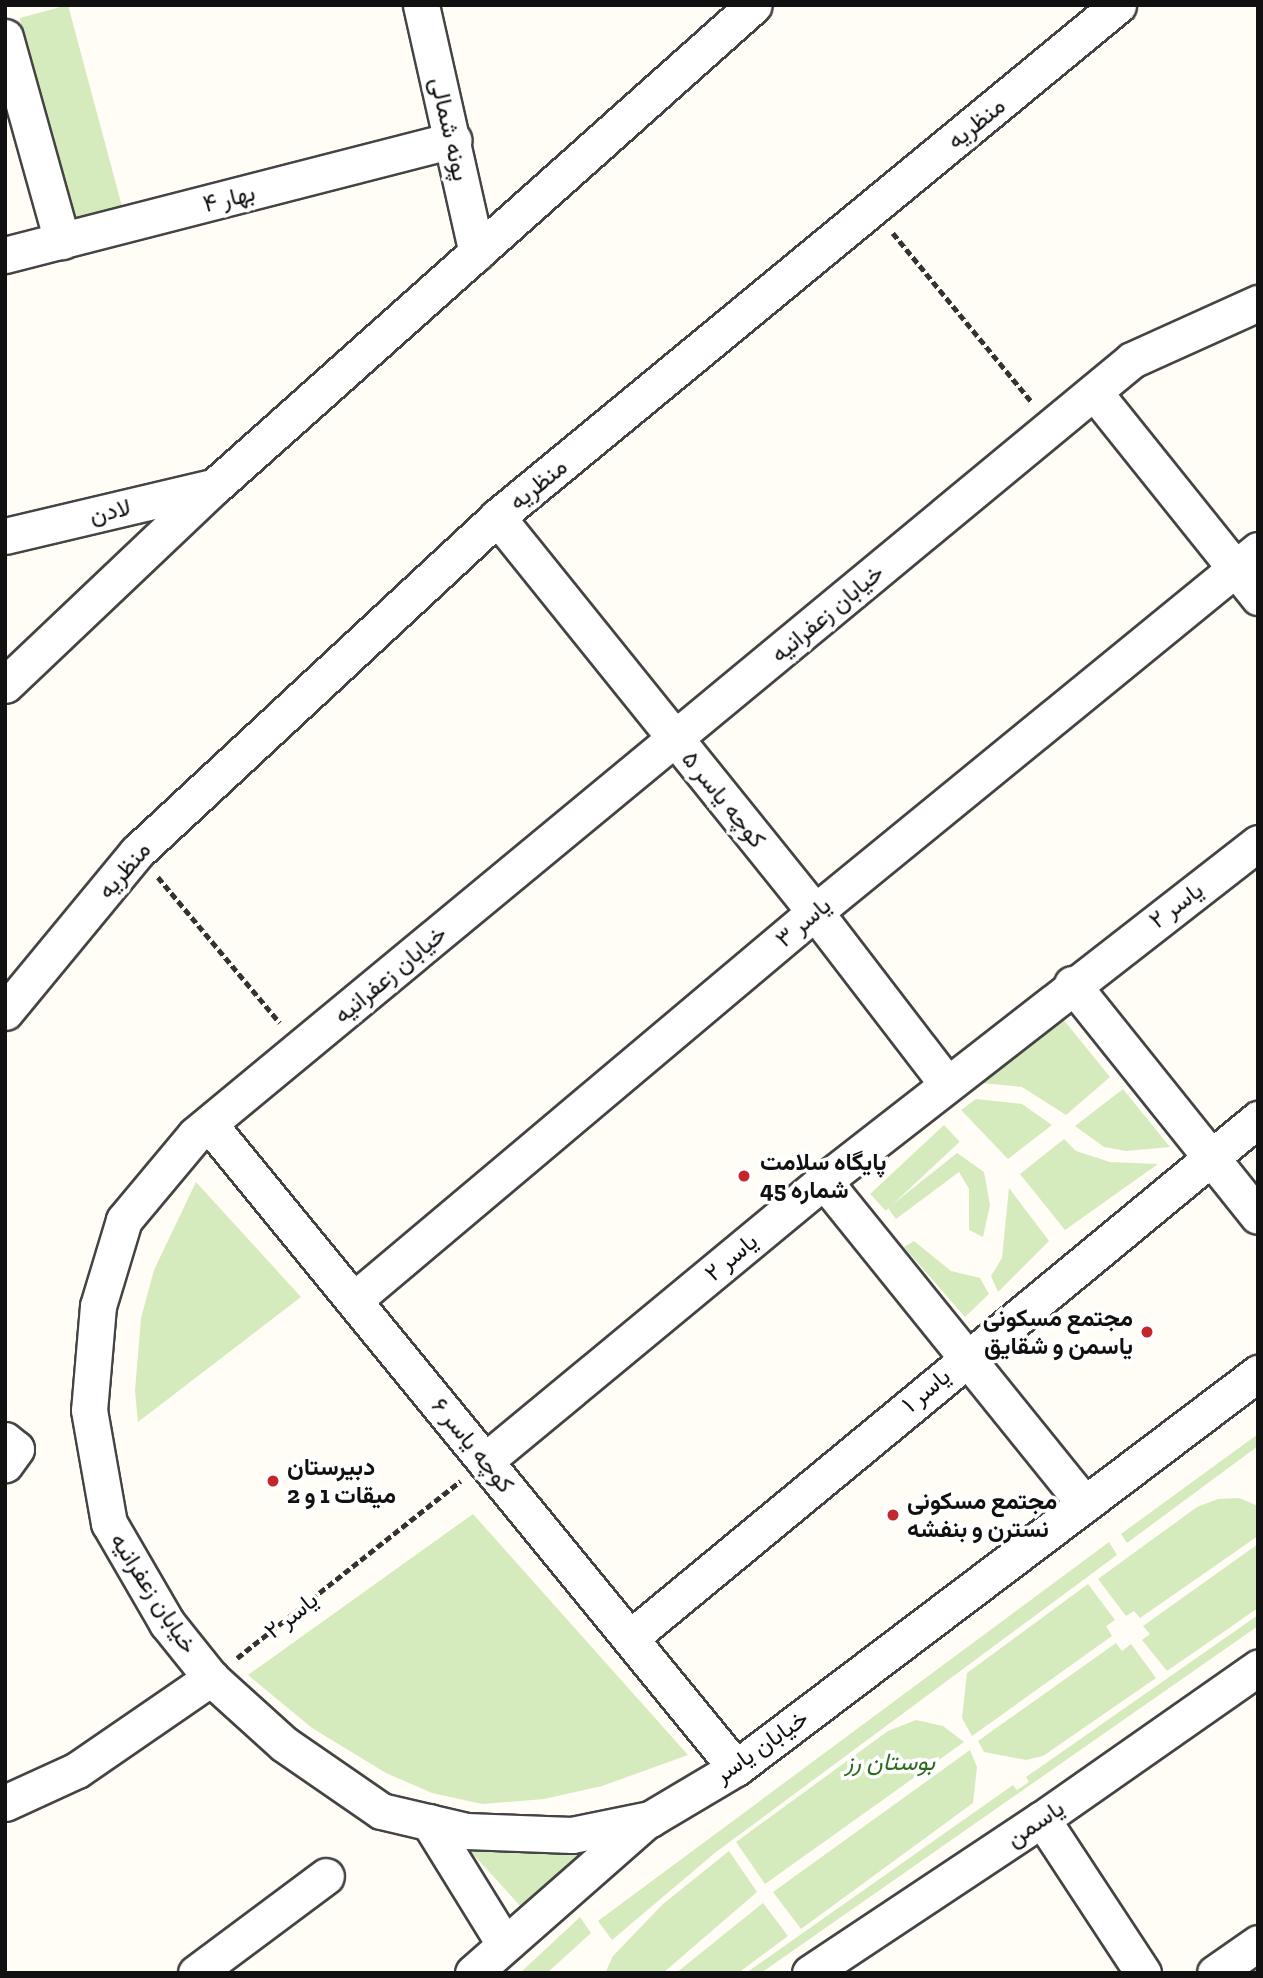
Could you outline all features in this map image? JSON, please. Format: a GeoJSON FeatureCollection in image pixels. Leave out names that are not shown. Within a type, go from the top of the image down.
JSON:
{"type":"FeatureCollection","features":[{"type":"Feature","properties":{"kind":"street","name":"پونه شمالی"},"geometry":{"type":"LineString","coordinates":[[421,5],[477,253]]}},
{"type":"Feature","properties":{"kind":"street"},"geometry":{"type":"LineString","coordinates":[[5,685],[215,486],[754,5]]}},
{"type":"Feature","properties":{"kind":"street","name":"منظریه"},"geometry":{"type":"LineString","coordinates":[[5,1012],[137,852],[497,517],[1118,5]]}},
{"type":"Feature","properties":{"kind":"street"},"geometry":{"type":"LineString","coordinates":[[5,37],[62,241]]}},
{"type":"Feature","properties":{"kind":"street","name":"بهار ۴"},"geometry":{"type":"LineString","coordinates":[[5,255],[453,140]]}},
{"type":"Feature","properties":{"kind":"street","name":"خیابان زعفرانیه"},"geometry":{"type":"LineString","coordinates":[[5,1804],[77,1770],[211,1678],[167,1623],[109,1523],[89,1410],[98,1306],[124,1220],[159,1174],[209,1124],[1132,360],[1258,303]]}},
{"type":"Feature","properties":{"kind":"street"},"geometry":{"type":"LineString","coordinates":[[1094,392],[1246,560],[1258,597]]}},
{"type":"Feature","properties":{"kind":"street","name":"لادن"},"geometry":{"type":"LineString","coordinates":[[5,536],[215,486]]}},
{"type":"Feature","properties":{"kind":"street","name":"کوچه یاسر ۵"},"geometry":{"type":"LineString","coordinates":[[497,517],[815,912],[947,1084]]}},
{"type":"Feature","properties":{"kind":"street","name":"یاسر ۳"},"geometry":{"type":"LineString","coordinates":[[354,1300],[815,912],[1246,560]]}},
{"type":"Feature","properties":{"kind":"street","name":"یاسر ۲"},"geometry":{"type":"LineString","coordinates":[[485,1461],[824,1181],[1072,984],[1258,843]]}},
{"type":"Feature","properties":{"kind":"street"},"geometry":{"type":"LineString","coordinates":[[1072,984],[1258,1216]]}},
{"type":"Feature","properties":{"kind":"street","name":"یاسر ۱"},"geometry":{"type":"LineString","coordinates":[[630,1638],[967,1356],[1258,1119]]}},
{"type":"Feature","properties":{"kind":"street","name":"کوچه یاسر ۶"},"geometry":{"type":"LineString","coordinates":[[209,1124],[736,1768]]}},
{"type":"Feature","properties":{"kind":"street"},"geometry":{"type":"LineString","coordinates":[[824,1181],[1084,1504]]}},
{"type":"Feature","properties":{"kind":"street","name":"خیابان یاسر"},"geometry":{"type":"LineString","coordinates":[[211,1678],[284,1744],[381,1811],[466,1831],[572,1835],[650,1819],[736,1768],[1258,1373]]}},
{"type":"Feature","properties":{"kind":"street"},"geometry":{"type":"LineString","coordinates":[[5,1440],[16,1449],[5,1464]]}},
{"type":"Feature","properties":{"kind":"street","name":"یاسمن"},"geometry":{"type":"LineString","coordinates":[[810,1973],[1042,1819],[1258,1668]]}},
{"type":"Feature","properties":{"kind":"street"},"geometry":{"type":"LineString","coordinates":[[473,1973],[503,1942],[650,1819]]}},
{"type":"Feature","properties":{"kind":"street"},"geometry":{"type":"LineString","coordinates":[[1042,1819],[1143,1973]]}},
{"type":"Feature","properties":{"kind":"street"},"geometry":{"type":"LineString","coordinates":[[429,1822],[503,1942]]}},
{"type":"Feature","properties":{"kind":"street"},"geometry":{"type":"LineString","coordinates":[[196,1973],[232,1963],[326,1876]]}},
{"type":"Feature","properties":{"kind":"street"},"geometry":{"type":"LineString","coordinates":[[1215,1973],[1258,1943]]}},
{"type":"Feature","properties":{"kind":"path"},"geometry":{"type":"LineString","coordinates":[[873,208],[1052,426]]}},
{"type":"Feature","properties":{"kind":"path"},"geometry":{"type":"LineString","coordinates":[[137,852],[301,1048]]}},
{"type":"Feature","properties":{"kind":"path","name":"یاسر ۲"},"geometry":{"type":"LineString","coordinates":[[211,1678],[485,1461]]}},
{"type":"Feature","properties":{"kind":"green space"},"geometry":{"type":"Polygon","coordinates":[[[68,5],[122,206],[74,219],[20,18],[68,5]]]}},
{"type":"Feature","properties":{"kind":"green space"},"geometry":{"type":"Polygon","coordinates":[[[1063,1019],[1110,1077],[1066,1115],[1022,1087],[981,1083],[1063,1019]]]}},
{"type":"Feature","properties":{"kind":"green space"},"geometry":{"type":"Polygon","coordinates":[[[1123,1089],[1170,1147],[1126,1151],[1104,1147],[1075,1126],[1123,1089]]]}},
{"type":"Feature","properties":{"kind":"green space"},"geometry":{"type":"Polygon","coordinates":[[[976,1099],[1022,1104],[1052,1125],[1008,1159],[961,1110],[976,1099]]]}},
{"type":"Feature","properties":{"kind":"green space"},"geometry":{"type":"Polygon","coordinates":[[[944,1125],[960,1142],[886,1211],[870,1194],[944,1125]]]}},
{"type":"Feature","properties":{"kind":"green space"},"geometry":{"type":"Polygon","coordinates":[[[1064,1139],[1076,1151],[1110,1162],[1158,1164],[1065,1230],[1020,1174],[1064,1139]]]}},
{"type":"Feature","properties":{"kind":"green space"},"geometry":{"type":"Polygon","coordinates":[[[957,1153],[984,1172],[990,1205],[983,1237],[969,1230],[969,1189],[959,1172],[896,1219],[888,1208],[957,1153]]]}},
{"type":"Feature","properties":{"kind":"green space"},"geometry":{"type":"Polygon","coordinates":[[[196,1182],[301,1297],[138,1422],[135,1391],[141,1318],[154,1270],[196,1182]]]}},
{"type":"Feature","properties":{"kind":"green space"},"geometry":{"type":"Polygon","coordinates":[[[1009,1188],[1049,1241],[998,1292],[991,1276],[1002,1258],[1009,1188]]]}},
{"type":"Feature","properties":{"kind":"green space"},"geometry":{"type":"Polygon","coordinates":[[[914,1241],[951,1271],[980,1278],[989,1294],[965,1317],[904,1247],[914,1241]]]}},
{"type":"Feature","properties":{"kind":"green space"},"geometry":{"type":"Polygon","coordinates":[[[1258,1434],[1258,1446],[1127,1543],[1121,1534],[1258,1434]]]}},
{"type":"Feature","properties":{"kind":"green space"},"geometry":{"type":"Polygon","coordinates":[[[1239,1498],[1258,1506],[1258,1536],[1140,1618],[1134,1611],[1126,1616],[1098,1579],[1197,1507],[1218,1499],[1239,1498]]]}},
{"type":"Feature","properties":{"kind":"green space"},"geometry":{"type":"Polygon","coordinates":[[[473,1514],[688,1755],[602,1786],[544,1799],[482,1804],[432,1793],[386,1773],[312,1728],[248,1675],[473,1514]]]}},
{"type":"Feature","properties":{"kind":"green space","name":"بوستان رز"},"geometry":{"type":"Polygon","coordinates":[[[1109,1542],[1117,1555],[716,1852],[612,1940],[598,1921],[1109,1542]]]}},
{"type":"Feature","properties":{"kind":"green space"},"geometry":{"type":"Polygon","coordinates":[[[1258,1544],[1258,1608],[1167,1671],[1142,1640],[1150,1634],[1143,1626],[1258,1544]]]}},
{"type":"Feature","properties":{"kind":"green space","name":"بوستان رز"},"geometry":{"type":"Polygon","coordinates":[[[1088,1584],[1115,1620],[1106,1626],[1112,1636],[972,1736],[962,1718],[967,1673],[1088,1584]]]}},
{"type":"Feature","properties":{"kind":"green space","name":"بوستان رز"},"geometry":{"type":"Polygon","coordinates":[[[1258,1615],[1258,1626],[761,1973],[746,1973],[1013,1785],[1017,1790],[1029,1782],[1026,1777],[1258,1615]]]}},
{"type":"Feature","properties":{"kind":"green space","name":"بوستان رز"},"geometry":{"type":"Polygon","coordinates":[[[1116,1643],[1122,1651],[1131,1644],[1156,1678],[1043,1756],[1026,1760],[984,1752],[978,1741],[1116,1643]]]}},
{"type":"Feature","properties":{"kind":"green space","name":"بوستان رز"},"geometry":{"type":"Polygon","coordinates":[[[916,1720],[943,1726],[964,1742],[765,1884],[736,1842],[888,1731],[916,1720]]]}},
{"type":"Feature","properties":{"kind":"green space","name":"بوستان رز"},"geometry":{"type":"Polygon","coordinates":[[[970,1750],[977,1767],[973,1803],[801,1929],[773,1892],[970,1750]]]}},
{"type":"Feature","properties":{"kind":"green space"},"geometry":{"type":"Polygon","coordinates":[[[461,1841],[596,1843],[522,1908],[461,1841]]]}},
{"type":"Feature","properties":{"kind":"green space"},"geometry":{"type":"Polygon","coordinates":[[[729,1851],[757,1892],[663,1973],[605,1973],[613,1956],[663,1904],[729,1851]]]}},
{"type":"Feature","properties":{"kind":"green space"},"geometry":{"type":"Polygon","coordinates":[[[763,1903],[788,1936],[738,1973],[676,1973],[763,1903]]]}},
{"type":"Feature","properties":{"kind":"green space"},"geometry":{"type":"Polygon","coordinates":[[[580,1917],[591,1933],[547,1973],[520,1973],[580,1917]]]}},
{"type":"Feature","properties":{"kind":"place","name":"پایگاه سلامت شماره 45"},"geometry":{"type":"Point","coordinates":[744,1176]}},
{"type":"Feature","properties":{"kind":"place","name":"مجتمع مسکونی یاسمن و شقایق"},"geometry":{"type":"Point","coordinates":[1147,1332]}},
{"type":"Feature","properties":{"kind":"place","name":"دبیرستان میقات 1 و 2"},"geometry":{"type":"Point","coordinates":[273,1481]}},
{"type":"Feature","properties":{"kind":"place","name":"مجتمع مسکونی نسترن و بنفشه"},"geometry":{"type":"Point","coordinates":[893,1515]}}]}
